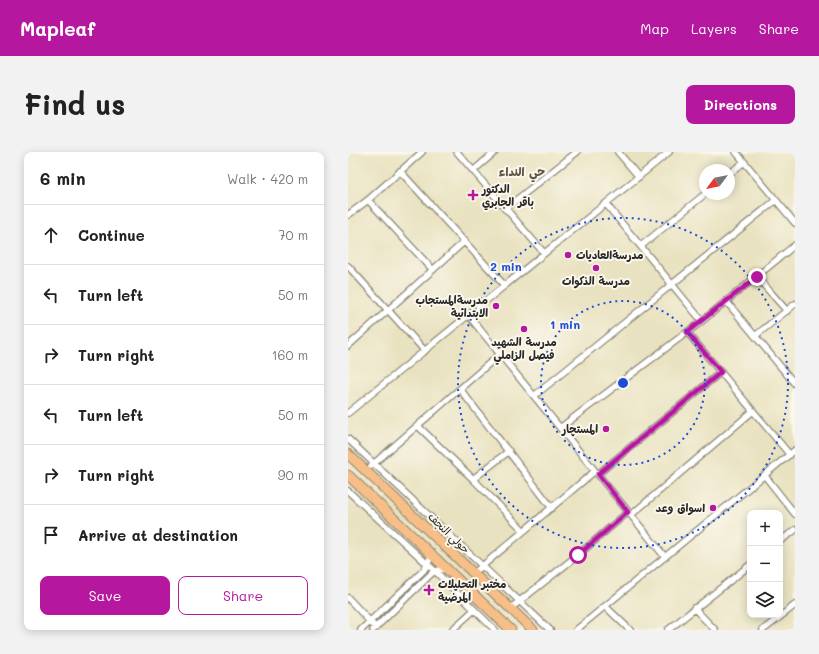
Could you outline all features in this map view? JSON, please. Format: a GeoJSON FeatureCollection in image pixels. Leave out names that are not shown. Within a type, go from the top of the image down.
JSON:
{"type":"FeatureCollection","features":[{"type":"Feature","properties":{"kind":"main road","name":"حولي النجف"},"geometry":{"type":"LineString","coordinates":[[348,454],[533,630]]}},
{"type":"Feature","properties":{"kind":"main road"},"geometry":{"type":"LineString","coordinates":[[348,475],[511,630]]}},
{"type":"Feature","properties":{"kind":"street"},"geometry":{"type":"LineString","coordinates":[[348,215],[368,200],[422,152]]}},
{"type":"Feature","properties":{"kind":"street"},"geometry":{"type":"LineString","coordinates":[[457,152],[544,253]]}},
{"type":"Feature","properties":{"kind":"street"},"geometry":{"type":"LineString","coordinates":[[473,171],[495,152]]}},
{"type":"Feature","properties":{"kind":"street"},"geometry":{"type":"LineString","coordinates":[[505,209],[577,152]]}},
{"type":"Feature","properties":{"kind":"street"},"geometry":{"type":"LineString","coordinates":[[618,152],[639,177]]}},
{"type":"Feature","properties":{"kind":"street"},"geometry":{"type":"LineString","coordinates":[[348,413],[669,152]]}},
{"type":"Feature","properties":{"kind":"street"},"geometry":{"type":"LineString","coordinates":[[736,152],[795,222]]}},
{"type":"Feature","properties":{"kind":"street"},"geometry":{"type":"LineString","coordinates":[[735,169],[744,162]]}},
{"type":"Feature","properties":{"kind":"street"},"geometry":{"type":"LineString","coordinates":[[400,170],[504,286]]}},
{"type":"Feature","properties":{"kind":"street"},"geometry":{"type":"LineString","coordinates":[[641,246],[699,199]]}},
{"type":"Feature","properties":{"kind":"street"},"geometry":{"type":"LineString","coordinates":[[368,200],[433,270]]}},
{"type":"Feature","properties":{"kind":"street"},"geometry":{"type":"LineString","coordinates":[[534,396],[776,200]]}},
{"type":"Feature","properties":{"kind":"street"},"geometry":{"type":"LineString","coordinates":[[606,204],[702,321]]}},
{"type":"Feature","properties":{"kind":"street"},"geometry":{"type":"LineString","coordinates":[[348,346],[465,241]]}},
{"type":"Feature","properties":{"kind":"street"},"geometry":{"type":"LineString","coordinates":[[560,428],[702,321],[795,245]]}},
{"type":"Feature","properties":{"kind":"street"},"geometry":{"type":"LineString","coordinates":[[348,266],[387,311],[425,351]]}},
{"type":"Feature","properties":{"kind":"street"},"geometry":{"type":"LineString","coordinates":[[757,277],[787,311]]}},
{"type":"Feature","properties":{"kind":"street"},"geometry":{"type":"LineString","coordinates":[[726,302],[794,380]]}},
{"type":"Feature","properties":{"kind":"street"},"geometry":{"type":"LineString","coordinates":[[755,336],[795,304]]}},
{"type":"Feature","properties":{"kind":"street"},"geometry":{"type":"LineString","coordinates":[[469,316],[665,557]]}},
{"type":"Feature","properties":{"kind":"street"},"geometry":{"type":"LineString","coordinates":[[687,332],[790,455]]}},
{"type":"Feature","properties":{"kind":"street"},"geometry":{"type":"LineString","coordinates":[[366,471],[500,354]]}},
{"type":"Feature","properties":{"kind":"street"},"geometry":{"type":"LineString","coordinates":[[474,573],[721,372]]}},
{"type":"Feature","properties":{"kind":"street"},"geometry":{"type":"LineString","coordinates":[[460,389],[552,508]]}},
{"type":"Feature","properties":{"kind":"street"},"geometry":{"type":"LineString","coordinates":[[510,608],[630,513],[753,411]]}},
{"type":"Feature","properties":{"kind":"street"},"geometry":{"type":"LineString","coordinates":[[418,426],[524,531]]}},
{"type":"Feature","properties":{"kind":"street"},"geometry":{"type":"LineString","coordinates":[[348,440],[550,630]]}},
{"type":"Feature","properties":{"kind":"street"},"geometry":{"type":"LineString","coordinates":[[576,630],[795,450]]}},
{"type":"Feature","properties":{"kind":"street"},"geometry":{"type":"LineString","coordinates":[[473,479],[509,451]]}},
{"type":"Feature","properties":{"kind":"street"},"geometry":{"type":"LineString","coordinates":[[765,476],[795,514]]}},
{"type":"Feature","properties":{"kind":"street"},"geometry":{"type":"LineString","coordinates":[[348,491],[435,571],[495,630]]}},
{"type":"Feature","properties":{"kind":"street"},"geometry":{"type":"LineString","coordinates":[[783,539],[795,530]]}},
{"type":"Feature","properties":{"kind":"street"},"geometry":{"type":"LineString","coordinates":[[361,630],[428,565],[431,554]]}},
{"type":"Feature","properties":{"kind":"street"},"geometry":{"type":"LineString","coordinates":[[668,630],[747,567]]}},
{"type":"Feature","properties":{"kind":"street"},"geometry":{"type":"LineString","coordinates":[[348,598],[375,629],[435,571],[447,569]]}},
{"type":"Feature","properties":{"kind":"street"},"geometry":{"type":"LineString","coordinates":[[605,606],[630,630]]}},
{"type":"Feature","properties":{"kind":"street"},"geometry":{"type":"LineString","coordinates":[[763,630],[795,606]]}},
{"type":"Feature","properties":{"kind":"street"},"geometry":{"type":"LineString","coordinates":[[694,608],[715,630]]}},
{"type":"Feature","properties":{"kind":"street"},"geometry":{"type":"LineString","coordinates":[[452,630],[474,610]]}},
{"type":"Feature","properties":{"kind":"place","name":"الدكتور باقر الجابري"},"geometry":{"type":"Point","coordinates":[473,195]}},
{"type":"Feature","properties":{"kind":"place","name":"مدرسةالعاديات"},"geometry":{"type":"Point","coordinates":[568,255]}},
{"type":"Feature","properties":{"kind":"place","name":"مدرسة الذكوات"},"geometry":{"type":"Point","coordinates":[596,268]}},
{"type":"Feature","properties":{"kind":"place","name":"مدرسةالمستجاب الابتدائية"},"geometry":{"type":"Point","coordinates":[496,306]}},
{"type":"Feature","properties":{"kind":"place","name":"مدرسة الشهيد فيصل الزاملي"},"geometry":{"type":"Point","coordinates":[524,329]}},
{"type":"Feature","properties":{"kind":"place","name":"المستچار"},"geometry":{"type":"Point","coordinates":[606,429]}},
{"type":"Feature","properties":{"kind":"place","name":"اسواق وعد"},"geometry":{"type":"Point","coordinates":[713,508]}},
{"type":"Feature","properties":{"kind":"place","name":"مختبر التحليلات المرضية"},"geometry":{"type":"Point","coordinates":[429,590]}},
{"type":"Feature","properties":{"kind":"district","name":"حي النداء"},"geometry":{"type":"Point","coordinates":[522,172]}},
{"type":"Feature","properties":{"kind":"route"},"geometry":{"type":"LineString","coordinates":[[578,555],[628,512],[598,474],[721,372],[687,332],[757,277]]}}]}
